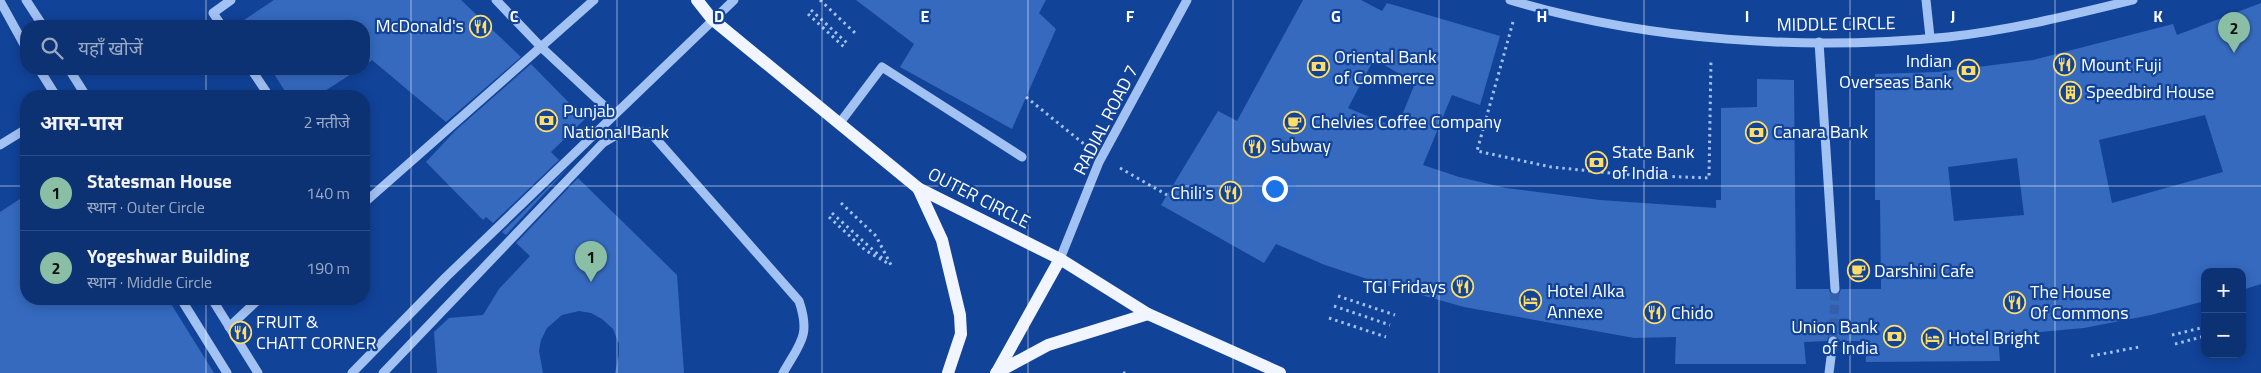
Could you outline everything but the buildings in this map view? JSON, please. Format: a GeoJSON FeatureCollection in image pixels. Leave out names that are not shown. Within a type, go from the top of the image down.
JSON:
{"type":"FeatureCollection","features":[{"type":"Feature","properties":{"kind":"main road","name":"OUTER CIRCLE"},"geometry":{"type":"LineString","coordinates":[[697,0],[712,19],[918,188],[1060,259],[1148,314],[1280,373]]}},
{"type":"Feature","properties":{"kind":"main road"},"geometry":{"type":"LineString","coordinates":[[918,188],[942,240],[960,315],[961,334],[948,373]]}},
{"type":"Feature","properties":{"kind":"main road"},"geometry":{"type":"LineString","coordinates":[[996,373],[1060,259]]}},
{"type":"Feature","properties":{"kind":"main road"},"geometry":{"type":"LineString","coordinates":[[996,373],[1048,345],[1148,314]]}},
{"type":"Feature","properties":{"kind":"street"},"geometry":{"type":"LineString","coordinates":[[26,0],[39,20]]}},
{"type":"Feature","properties":{"kind":"street"},"geometry":{"type":"LineString","coordinates":[[218,20],[213,13],[232,0]]}},
{"type":"Feature","properties":{"kind":"street"},"geometry":{"type":"LineString","coordinates":[[496,0],[541,47],[614,115]]}},
{"type":"Feature","properties":{"kind":"street"},"geometry":{"type":"LineString","coordinates":[[370,198],[594,0]]}},
{"type":"Feature","properties":{"kind":"street"},"geometry":{"type":"LineString","coordinates":[[352,373],[446,277],[712,19],[734,0]]}},
{"type":"Feature","properties":{"kind":"street","name":"RADIAL ROAD 7"},"geometry":{"type":"LineString","coordinates":[[1060,259],[1100,162],[1188,0]]}},
{"type":"Feature","properties":{"kind":"street"},"geometry":{"type":"LineString","coordinates":[[1926,0],[1930,37]]}},
{"type":"Feature","properties":{"kind":"street","name":"MIDDLE CIRCLE"},"geometry":{"type":"LineString","coordinates":[[1514,1],[1637,28],[1740,40],[1844,43],[1948,37],[2050,21],[2133,0]]}},
{"type":"Feature","properties":{"kind":"street"},"geometry":{"type":"LineString","coordinates":[[0,1],[20,37]]}},
{"type":"Feature","properties":{"kind":"street"},"geometry":{"type":"LineString","coordinates":[[1819,42],[1835,289]]}},
{"type":"Feature","properties":{"kind":"street"},"geometry":{"type":"LineString","coordinates":[[840,124],[882,67],[1022,157]]}},
{"type":"Feature","properties":{"kind":"street"},"geometry":{"type":"LineString","coordinates":[[43,75],[52,90]]}},
{"type":"Feature","properties":{"kind":"street"},"geometry":{"type":"LineString","coordinates":[[73,75],[82,90]]}},
{"type":"Feature","properties":{"kind":"street"},"geometry":{"type":"LineString","coordinates":[[254,75],[265,90]]}},
{"type":"Feature","properties":{"kind":"street"},"geometry":{"type":"LineString","coordinates":[[383,373],[603,143],[625,130],[650,132],[799,301],[805,320],[804,335],[783,373]]}},
{"type":"Feature","properties":{"kind":"street"},"geometry":{"type":"LineString","coordinates":[[0,145],[20,133]]}},
{"type":"Feature","properties":{"kind":"street"},"geometry":{"type":"LineString","coordinates":[[185,305],[226,373]]}},
{"type":"Feature","properties":{"kind":"street"},"geometry":{"type":"LineString","coordinates":[[216,305],[258,373]]}},
{"type":"Feature","properties":{"kind":"street"},"geometry":{"type":"LineString","coordinates":[[229,326],[252,305]]}},
{"type":"Feature","properties":{"kind":"street"},"geometry":{"type":"LineString","coordinates":[[1829,373],[1833,341]]}},
{"type":"Feature","properties":{"kind":"path"},"geometry":{"type":"LineString","coordinates":[[820,0],[855,33]]}},
{"type":"Feature","properties":{"kind":"path"},"geometry":{"type":"LineString","coordinates":[[1514,1],[1477,151],[1551,167],[1631,175],[1709,178],[1712,37]]}},
{"type":"Feature","properties":{"kind":"path"},"geometry":{"type":"LineString","coordinates":[[812,10],[847,43]]}},
{"type":"Feature","properties":{"kind":"path"},"geometry":{"type":"LineString","coordinates":[[808,14],[844,47]]}},
{"type":"Feature","properties":{"kind":"path"},"geometry":{"type":"LineString","coordinates":[[1026,97],[1088,147]]}},
{"type":"Feature","properties":{"kind":"path"},"geometry":{"type":"LineString","coordinates":[[1118,166],[1167,195]]}},
{"type":"Feature","properties":{"kind":"path"},"geometry":{"type":"LineString","coordinates":[[840,203],[876,236],[891,265]]}},
{"type":"Feature","properties":{"kind":"path"},"geometry":{"type":"LineString","coordinates":[[832,213],[891,265]]}},
{"type":"Feature","properties":{"kind":"path"},"geometry":{"type":"LineString","coordinates":[[829,217],[865,250],[891,265]]}},
{"type":"Feature","properties":{"kind":"path"},"geometry":{"type":"LineString","coordinates":[[1338,296],[1395,315]]}},
{"type":"Feature","properties":{"kind":"path"},"geometry":{"type":"LineString","coordinates":[[1334,306],[1390,325]]}},
{"type":"Feature","properties":{"kind":"path"},"geometry":{"type":"LineString","coordinates":[[1329,318],[1386,337]]}},
{"type":"Feature","properties":{"kind":"path"},"geometry":{"type":"LineString","coordinates":[[2172,335],[2201,328]]}},
{"type":"Feature","properties":{"kind":"path"},"geometry":{"type":"LineString","coordinates":[[2175,344],[2201,337]]}},
{"type":"Feature","properties":{"kind":"path"},"geometry":{"type":"LineString","coordinates":[[2091,356],[2139,347]]}},
{"type":"Feature","properties":{"kind":"tunnel"},"geometry":{"type":"LineString","coordinates":[[1833,341],[1835,289]]}},
{"type":"Feature","properties":{"kind":"place","name":"McDonald's"},"geometry":{"type":"Point","coordinates":[480,26]}},
{"type":"Feature","properties":{"kind":"place","name":"Yogeshwar Building"},"geometry":{"type":"Point","coordinates":[2234,53]}},
{"type":"Feature","properties":{"kind":"place","name":"Mount Fuji"},"geometry":{"type":"Point","coordinates":[2065,65]}},
{"type":"Feature","properties":{"kind":"place","name":"Oriental Bank of Commerce"},"geometry":{"type":"Point","coordinates":[1318,67]}},
{"type":"Feature","properties":{"kind":"place","name":"Indian Overseas Bank"},"geometry":{"type":"Point","coordinates":[1968,71]}},
{"type":"Feature","properties":{"kind":"place","name":"Speedbird House"},"geometry":{"type":"Point","coordinates":[2070,92]}},
{"type":"Feature","properties":{"kind":"place","name":"Punjab National Bank"},"geometry":{"type":"Point","coordinates":[547,121]}},
{"type":"Feature","properties":{"kind":"place","name":"Chelvies Coffee Company"},"geometry":{"type":"Point","coordinates":[1295,122]}},
{"type":"Feature","properties":{"kind":"place","name":"Canara Bank"},"geometry":{"type":"Point","coordinates":[1757,132]}},
{"type":"Feature","properties":{"kind":"place","name":"Subway"},"geometry":{"type":"Point","coordinates":[1255,146]}},
{"type":"Feature","properties":{"kind":"place","name":"State Bank of India"},"geometry":{"type":"Point","coordinates":[1596,162]}},
{"type":"Feature","properties":{"kind":"place","name":"Chili's"},"geometry":{"type":"Point","coordinates":[1230,193]}},
{"type":"Feature","properties":{"kind":"place","name":"Darshini Cafe"},"geometry":{"type":"Point","coordinates":[1858,271]}},
{"type":"Feature","properties":{"kind":"place","name":"Statesman House"},"geometry":{"type":"Point","coordinates":[591,282]}},
{"type":"Feature","properties":{"kind":"place","name":"TGI Fridays"},"geometry":{"type":"Point","coordinates":[1462,287]}},
{"type":"Feature","properties":{"kind":"place","name":"Hotel Alka Annexe"},"geometry":{"type":"Point","coordinates":[1531,301]}},
{"type":"Feature","properties":{"kind":"place","name":"The House Of Commons"},"geometry":{"type":"Point","coordinates":[2014,302]}},
{"type":"Feature","properties":{"kind":"place","name":"Chido"},"geometry":{"type":"Point","coordinates":[1655,313]}},
{"type":"Feature","properties":{"kind":"place","name":"FRUIT & CHATT CORNER"},"geometry":{"type":"Point","coordinates":[240,332]}},
{"type":"Feature","properties":{"kind":"place","name":"Union Bank of India"},"geometry":{"type":"Point","coordinates":[1894,337]}},
{"type":"Feature","properties":{"kind":"place","name":"Hotel Bright"},"geometry":{"type":"Point","coordinates":[1932,338]}}]}
